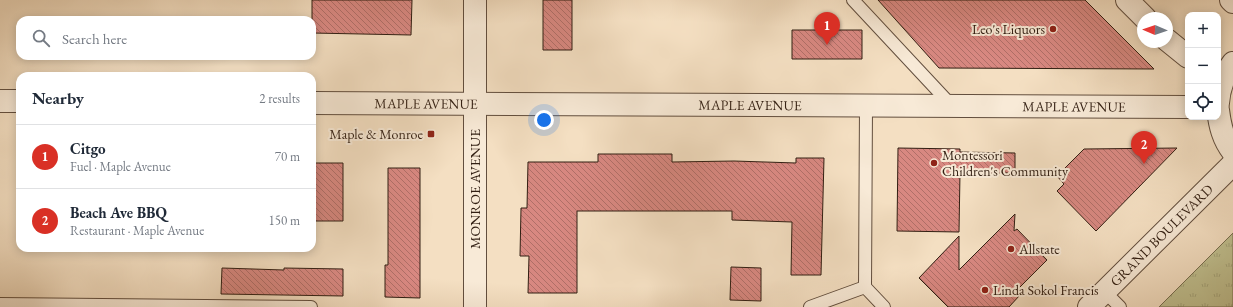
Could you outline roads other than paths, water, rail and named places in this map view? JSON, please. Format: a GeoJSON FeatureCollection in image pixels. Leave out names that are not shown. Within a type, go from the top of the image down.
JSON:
{"type":"FeatureCollection","features":[{"type":"Feature","properties":{"kind":"street","name":"MONROE AVENUE"},"geometry":{"type":"LineString","coordinates":[[475,0],[475,307]]}},
{"type":"Feature","properties":{"kind":"street"},"geometry":{"type":"LineString","coordinates":[[1127,0],[1139,12]]}},
{"type":"Feature","properties":{"kind":"street"},"geometry":{"type":"LineString","coordinates":[[1173,45],[1185,55]]}},
{"type":"Feature","properties":{"kind":"street"},"geometry":{"type":"LineString","coordinates":[[1221,84],[1233,63]]}},
{"type":"Feature","properties":{"kind":"street"},"geometry":{"type":"LineString","coordinates":[[0,101],[16,101]]}},
{"type":"Feature","properties":{"kind":"street","name":"MAPLE AVENUE"},"geometry":{"type":"LineString","coordinates":[[316,103],[1185,108]]}},
{"type":"Feature","properties":{"kind":"street"},"geometry":{"type":"LineString","coordinates":[[1219,120],[1227,144],[1233,152]]}},
{"type":"Feature","properties":{"kind":"street","name":"GRAND BOULEVARD"},"geometry":{"type":"LineString","coordinates":[[1089,307],[1233,164]]}},
{"type":"Feature","properties":{"kind":"lane"},"geometry":{"type":"LineString","coordinates":[[853,0],[952,106]]}},
{"type":"Feature","properties":{"kind":"lane"},"geometry":{"type":"LineString","coordinates":[[866,106],[865,287],[884,307]]}},
{"type":"Feature","properties":{"kind":"lane"},"geometry":{"type":"LineString","coordinates":[[810,307],[865,287]]}},
{"type":"Feature","properties":{"kind":"lane"},"geometry":{"type":"LineString","coordinates":[[1105,292],[1120,307]]}},
{"type":"Feature","properties":{"kind":"lane"},"geometry":{"type":"LineString","coordinates":[[0,304],[311,307]]}},
{"type":"Feature","properties":{"kind":"place","name":"Leo's Liquors"},"geometry":{"type":"Point","coordinates":[1053,29]}},
{"type":"Feature","properties":{"kind":"place","name":"Citgo"},"geometry":{"type":"Point","coordinates":[827,45]}},
{"type":"Feature","properties":{"kind":"place","name":"Maple & Monroe"},"geometry":{"type":"Point","coordinates":[431,134]}},
{"type":"Feature","properties":{"kind":"place","name":"Montessori Children's Community"},"geometry":{"type":"Point","coordinates":[934,163]}},
{"type":"Feature","properties":{"kind":"place","name":"Beach Ave BBQ"},"geometry":{"type":"Point","coordinates":[1144,164]}},
{"type":"Feature","properties":{"kind":"place","name":"Allstate"},"geometry":{"type":"Point","coordinates":[1011,249]}},
{"type":"Feature","properties":{"kind":"place","name":"Linda Sokol Francis"},"geometry":{"type":"Point","coordinates":[985,290]}}]}
